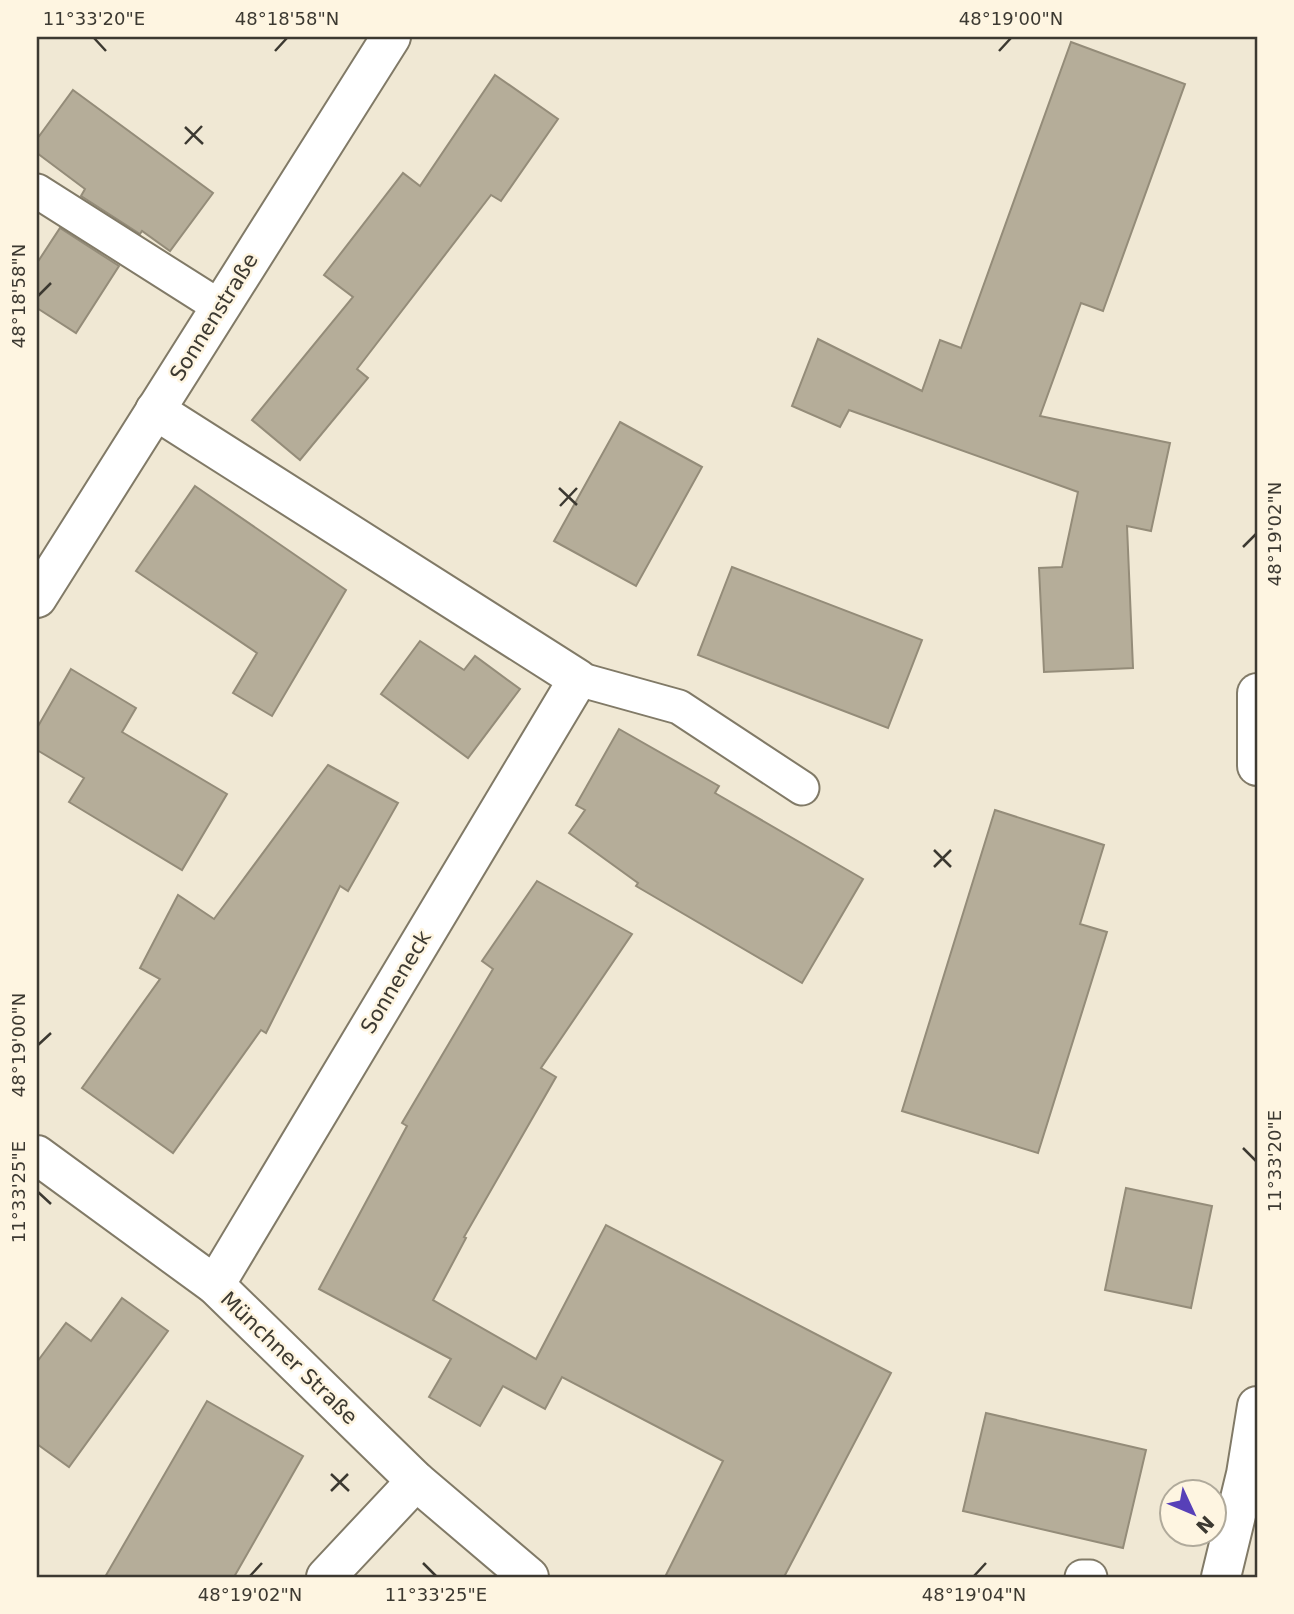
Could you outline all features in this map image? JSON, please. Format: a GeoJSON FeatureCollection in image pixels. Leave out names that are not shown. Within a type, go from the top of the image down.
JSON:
{"type":"FeatureCollection","features":[{"type":"Feature","properties":{"kind":"street","name":"Sonnenstraße"},"geometry":{"type":"LineString","coordinates":[[37,598],[391,37]]}},
{"type":"Feature","properties":{"kind":"street"},"geometry":{"type":"LineString","coordinates":[[155,410],[578,679]]}},
{"type":"Feature","properties":{"kind":"street","name":"Sonneneck"},"geometry":{"type":"LineString","coordinates":[[215,1285],[578,679]]}},
{"type":"Feature","properties":{"kind":"street"},"geometry":{"type":"LineString","coordinates":[[1257,694],[1257,766]]}},
{"type":"Feature","properties":{"kind":"street","name":"Münchner Straße"},"geometry":{"type":"LineString","coordinates":[[37,1155],[215,1285],[416,1481],[529,1577]]}},
{"type":"Feature","properties":{"kind":"street"},"geometry":{"type":"LineString","coordinates":[[1221,1577],[1245,1474],[1257,1406]]}},
{"type":"Feature","properties":{"kind":"street"},"geometry":{"type":"LineString","coordinates":[[326,1577],[416,1481]]}},
{"type":"Feature","properties":{"kind":"lane"},"geometry":{"type":"LineString","coordinates":[[37,191],[220,307]]}},
{"type":"Feature","properties":{"kind":"lane"},"geometry":{"type":"LineString","coordinates":[[578,679],[679,707],[802,788]]}},
{"type":"Feature","properties":{"kind":"lane"},"geometry":{"type":"LineString","coordinates":[[1082,1577],[1090,1577]]}},
{"type":"Feature","properties":{"kind":"building"},"geometry":{"type":"Polygon","coordinates":[[[1071,42],[1185,84],[1103,311],[1081,303],[1040,416],[1170,443],[1151,531],[1127,526],[1133,668],[1044,672],[1039,568],[1062,567],[1078,492],[849,410],[840,427],[792,406],[818,339],[922,391],[940,340],[961,348],[1071,42]]]}},
{"type":"Feature","properties":{"kind":"building"},"geometry":{"type":"Polygon","coordinates":[[[495,75],[558,119],[501,201],[491,195],[357,369],[368,378],[300,460],[252,420],[353,297],[324,275],[403,173],[420,186],[495,75]]]}},
{"type":"Feature","properties":{"kind":"building"},"geometry":{"type":"Polygon","coordinates":[[[73,90],[213,193],[170,251],[142,231],[140,234],[81,196],[85,189],[37,153],[37,139],[73,90]]]}},
{"type":"Feature","properties":{"kind":"building"},"geometry":{"type":"Polygon","coordinates":[[[60,228],[119,266],[76,333],[37,308],[37,263],[60,228]]]}},
{"type":"Feature","properties":{"kind":"building"},"geometry":{"type":"Polygon","coordinates":[[[620,422],[702,467],[636,586],[554,541],[620,422]]]}},
{"type":"Feature","properties":{"kind":"building"},"geometry":{"type":"Polygon","coordinates":[[[195,486],[346,590],[272,716],[233,693],[257,653],[136,571],[195,486]]]}},
{"type":"Feature","properties":{"kind":"building"},"geometry":{"type":"Polygon","coordinates":[[[732,567],[922,640],[888,728],[698,655],[732,567]]]}},
{"type":"Feature","properties":{"kind":"building"},"geometry":{"type":"Polygon","coordinates":[[[420,641],[464,670],[475,656],[520,689],[468,758],[381,694],[420,641]]]}},
{"type":"Feature","properties":{"kind":"building"},"geometry":{"type":"Polygon","coordinates":[[[71,669],[136,708],[122,732],[227,794],[182,870],[69,802],[84,778],[37,750],[37,728],[71,669]]]}},
{"type":"Feature","properties":{"kind":"building"},"geometry":{"type":"Polygon","coordinates":[[[619,729],[719,786],[715,793],[863,879],[802,983],[636,886],[638,883],[569,833],[585,810],[576,805],[619,729]]]}},
{"type":"Feature","properties":{"kind":"building"},"geometry":{"type":"Polygon","coordinates":[[[328,765],[398,803],[348,891],[340,886],[266,1033],[261,1030],[173,1153],[82,1088],[160,979],[140,968],[178,895],[214,919],[328,765]]]}},
{"type":"Feature","properties":{"kind":"building"},"geometry":{"type":"Polygon","coordinates":[[[995,810],[1104,845],[1080,924],[1107,932],[1038,1153],[902,1111],[995,810]]]}},
{"type":"Feature","properties":{"kind":"building"},"geometry":{"type":"Polygon","coordinates":[[[537,881],[632,934],[541,1068],[556,1077],[464,1237],[466,1238],[433,1300],[536,1359],[606,1225],[891,1373],[784,1577],[665,1577],[723,1461],[562,1377],[545,1409],[503,1386],[480,1426],[429,1397],[451,1359],[319,1289],[407,1126],[402,1123],[493,969],[482,961],[537,881]]]}},
{"type":"Feature","properties":{"kind":"building"},"geometry":{"type":"Polygon","coordinates":[[[1126,1188],[1212,1206],[1191,1308],[1105,1290],[1126,1188]]]}},
{"type":"Feature","properties":{"kind":"building"},"geometry":{"type":"Polygon","coordinates":[[[122,1298],[168,1331],[69,1467],[37,1444],[37,1362],[66,1323],[91,1341],[122,1298]]]}},
{"type":"Feature","properties":{"kind":"building"},"geometry":{"type":"Polygon","coordinates":[[[207,1401],[303,1456],[234,1577],[105,1577],[207,1401]]]}},
{"type":"Feature","properties":{"kind":"building"},"geometry":{"type":"Polygon","coordinates":[[[986,1413],[1146,1450],[1123,1548],[963,1511],[986,1413]]]}}]}
